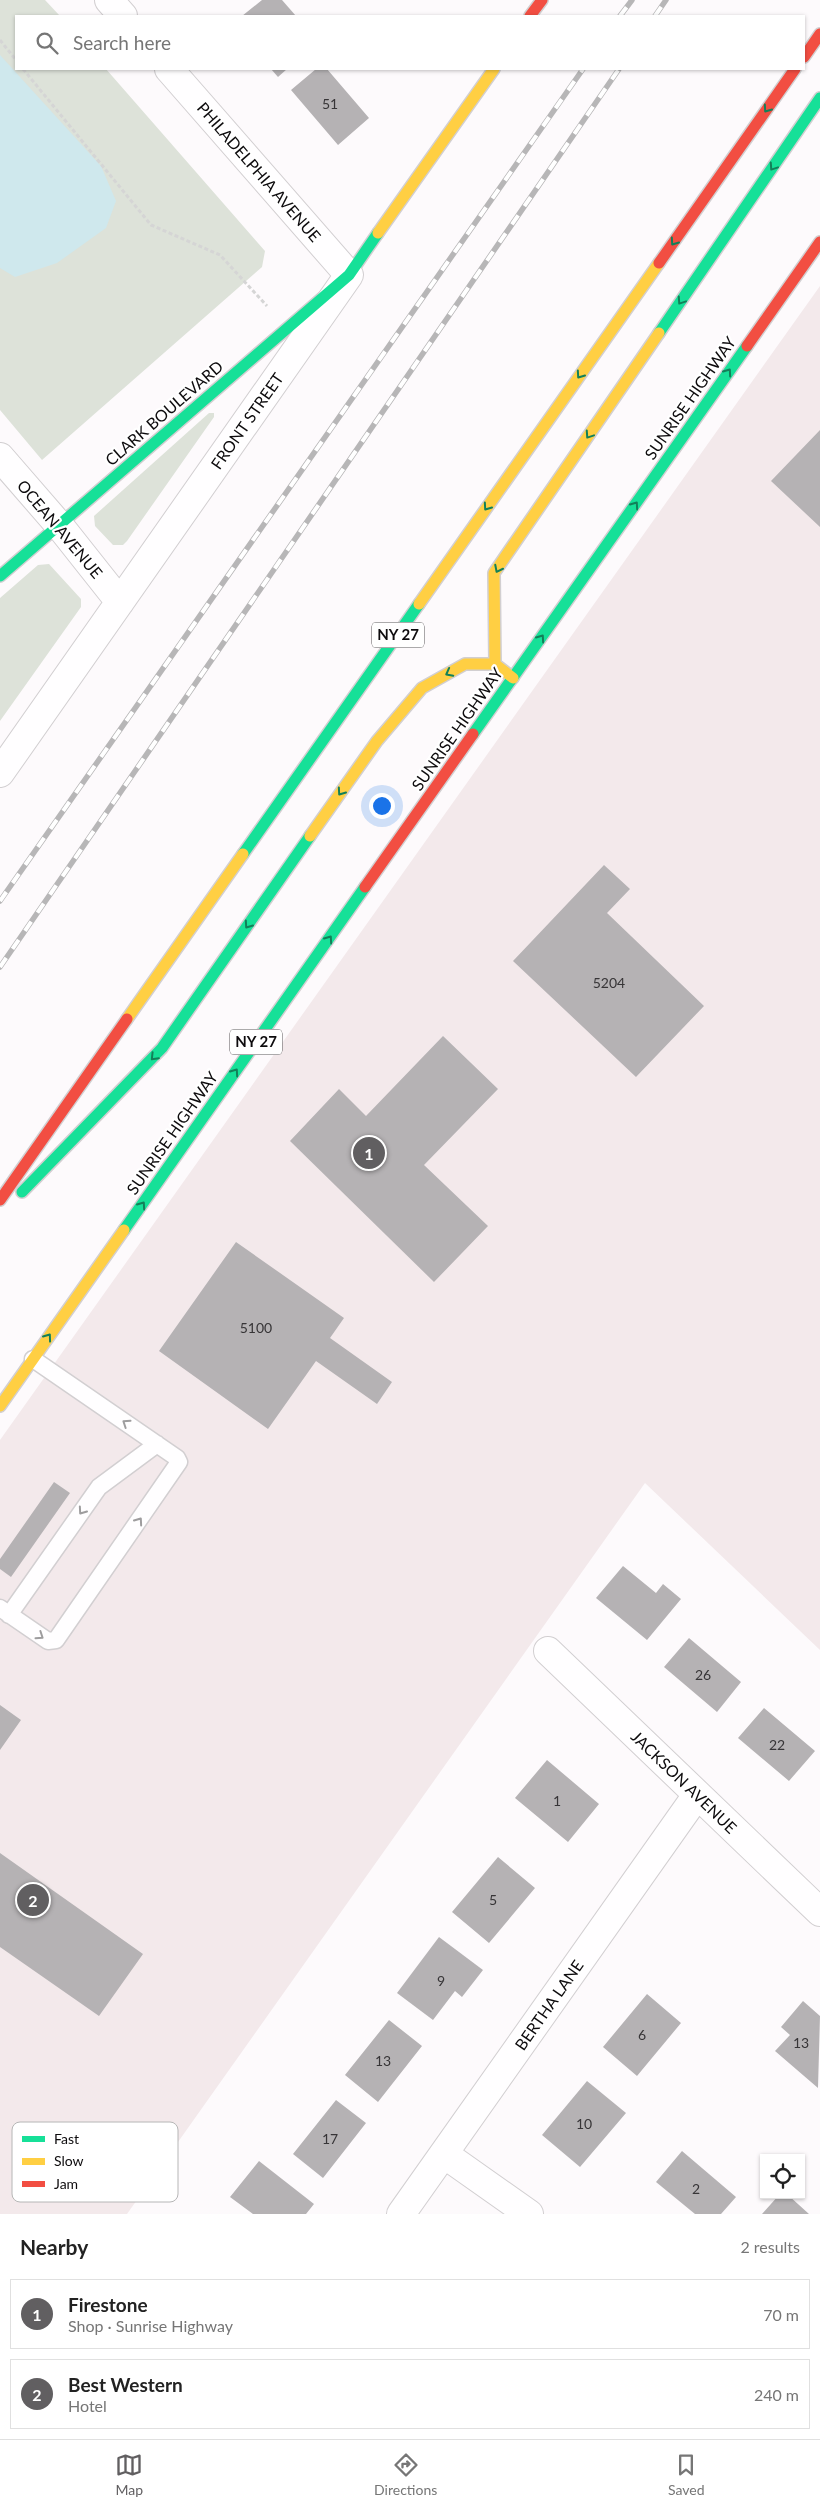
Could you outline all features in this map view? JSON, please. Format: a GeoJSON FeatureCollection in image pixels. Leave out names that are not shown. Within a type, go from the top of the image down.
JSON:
{"type":"FeatureCollection","features":[{"type":"Feature","properties":{"kind":"main road"},"geometry":{"type":"LineString","coordinates":[[531,15],[542,0]]}},
{"type":"Feature","properties":{"kind":"main road"},"geometry":{"type":"LineString","coordinates":[[805,56],[820,34]]}},
{"type":"Feature","properties":{"kind":"main road","name":"FRONT STREET"},"geometry":{"type":"LineString","coordinates":[[349,275],[493,70]]}},
{"type":"Feature","properties":{"kind":"main road","name":"NY 27"},"geometry":{"type":"LineString","coordinates":[[0,1200],[794,70]]}},
{"type":"Feature","properties":{"kind":"main road"},"geometry":{"type":"LineString","coordinates":[[495,664],[494,573],[820,98]]}},
{"type":"Feature","properties":{"kind":"main road","name":"SUNRISE HIGHWAY"},"geometry":{"type":"LineString","coordinates":[[0,1406],[820,242]]}},
{"type":"Feature","properties":{"kind":"main road","name":"CLARK BOULEVARD"},"geometry":{"type":"LineString","coordinates":[[0,576],[349,275]]}},
{"type":"Feature","properties":{"kind":"main road"},"geometry":{"type":"LineString","coordinates":[[0,1214],[162,1048],[377,741],[422,688],[465,664],[495,664],[513,678]]}},
{"type":"Feature","properties":{"kind":"street"},"geometry":{"type":"LineString","coordinates":[[109,0],[123,15]]}},
{"type":"Feature","properties":{"kind":"street","name":"PHILADELPHIA AVENUE"},"geometry":{"type":"LineString","coordinates":[[170,70],[349,275]]}},
{"type":"Feature","properties":{"kind":"street","name":"FRONT STREET"},"geometry":{"type":"LineString","coordinates":[[0,773],[349,275]]}},
{"type":"Feature","properties":{"kind":"street","name":"OCEAN AVENUE"},"geometry":{"type":"LineString","coordinates":[[0,457],[59,525],[120,602]]}},
{"type":"Feature","properties":{"kind":"street","name":"JACKSON AVENUE"},"geometry":{"type":"LineString","coordinates":[[548,1651],[820,1912]]}},
{"type":"Feature","properties":{"kind":"street","name":"BERTHA LANE"},"geometry":{"type":"LineString","coordinates":[[402,2214],[697,1795]]}},
{"type":"Feature","properties":{"kind":"street"},"geometry":{"type":"LineString","coordinates":[[444,2154],[529,2214]]}},
{"type":"Feature","properties":{"kind":"lane"},"geometry":{"type":"LineString","coordinates":[[33,1359],[157,1444],[177,1458],[178,1466],[56,1640],[48,1641],[5,1612],[99,1488],[157,1444]]}},
{"type":"Feature","properties":{"kind":"path"},"geometry":{"type":"LineString","coordinates":[[0,40],[15,59]]}},
{"type":"Feature","properties":{"kind":"path"},"geometry":{"type":"LineString","coordinates":[[25,70],[151,225],[220,255],[288,329]]}},
{"type":"Feature","properties":{"kind":"shaded area"},"geometry":{"type":"Polygon","coordinates":[[[0,0],[45,0],[59,15],[15,15],[15,70],[107,70],[265,251],[262,267],[42,460],[0,410],[0,0]]]}},
{"type":"Feature","properties":{"kind":"shaded area"},"geometry":{"type":"Polygon","coordinates":[[[820,286],[820,1650],[645,1483],[178,2142],[178,2122],[12,2122],[12,2202],[136,2202],[127,2214],[0,2214],[0,1440],[820,286]]]}},
{"type":"Feature","properties":{"kind":"shaded area"},"geometry":{"type":"Polygon","coordinates":[[[209,413],[214,413],[214,417],[127,541],[123,545],[113,545],[95,526],[94,516],[209,413]]]}},
{"type":"Feature","properties":{"kind":"shaded area"},"geometry":{"type":"Polygon","coordinates":[[[49,564],[81,599],[81,607],[0,721],[0,598],[38,565],[49,564]]]}},
{"type":"Feature","properties":{"kind":"water"},"geometry":{"type":"Polygon","coordinates":[[[0,55],[101,166],[116,201],[106,228],[57,263],[15,277],[0,268],[0,55]]]}},
{"type":"Feature","properties":{"kind":"building"},"geometry":{"type":"Polygon","coordinates":[[[262,0],[282,0],[295,15],[243,15],[262,0]]]}},
{"type":"Feature","properties":{"kind":"building"},"geometry":{"type":"Polygon","coordinates":[[[272,70],[286,70],[278,77],[272,70]]]}},
{"type":"Feature","properties":{"kind":"building"},"geometry":{"type":"Polygon","coordinates":[[[315,70],[328,70],[369,118],[338,145],[291,90],[315,70]]]}},
{"type":"Feature","properties":{"kind":"building"},"geometry":{"type":"Polygon","coordinates":[[[820,430],[820,527],[771,481],[820,430]]]}},
{"type":"Feature","properties":{"kind":"building"},"geometry":{"type":"Polygon","coordinates":[[[604,865],[630,889],[607,913],[704,1006],[636,1077],[513,961],[604,865]]]}},
{"type":"Feature","properties":{"kind":"building"},"geometry":{"type":"Polygon","coordinates":[[[443,1036],[498,1089],[424,1165],[488,1226],[434,1282],[290,1141],[339,1089],[366,1116],[443,1036]]]}},
{"type":"Feature","properties":{"kind":"building"},"geometry":{"type":"Polygon","coordinates":[[[236,1242],[344,1318],[330,1338],[392,1382],[377,1404],[316,1361],[268,1429],[159,1351],[236,1242]]]}},
{"type":"Feature","properties":{"kind":"building"},"geometry":{"type":"Polygon","coordinates":[[[54,1482],[70,1493],[11,1577],[0,1569],[0,1559],[54,1482]]]}},
{"type":"Feature","properties":{"kind":"building"},"geometry":{"type":"Polygon","coordinates":[[[623,1566],[656,1593],[663,1584],[681,1599],[647,1640],[596,1598],[623,1566]]]}},
{"type":"Feature","properties":{"kind":"building"},"geometry":{"type":"Polygon","coordinates":[[[689,1638],[741,1682],[717,1712],[664,1667],[689,1638]]]}},
{"type":"Feature","properties":{"kind":"building"},"geometry":{"type":"Polygon","coordinates":[[[0,1705],[21,1720],[0,1750],[0,1705]]]}},
{"type":"Feature","properties":{"kind":"building"},"geometry":{"type":"Polygon","coordinates":[[[764,1708],[815,1751],[789,1781],[738,1738],[764,1708]]]}},
{"type":"Feature","properties":{"kind":"building"},"geometry":{"type":"Polygon","coordinates":[[[547,1760],[599,1804],[568,1842],[515,1798],[547,1760]]]}},
{"type":"Feature","properties":{"kind":"building"},"geometry":{"type":"Polygon","coordinates":[[[0,1853],[143,1954],[99,2016],[0,1947],[0,1853]]]}},
{"type":"Feature","properties":{"kind":"building"},"geometry":{"type":"Polygon","coordinates":[[[498,1857],[535,1888],[489,1943],[452,1912],[498,1857]]]}},
{"type":"Feature","properties":{"kind":"building"},"geometry":{"type":"Polygon","coordinates":[[[439,1937],[483,1970],[462,1997],[455,1991],[433,2020],[397,1993],[439,1937]]]}},
{"type":"Feature","properties":{"kind":"building"},"geometry":{"type":"Polygon","coordinates":[[[647,1994],[681,2023],[637,2076],[603,2047],[647,1994]]]}},
{"type":"Feature","properties":{"kind":"building"},"geometry":{"type":"Polygon","coordinates":[[[803,2001],[820,2016],[818,2088],[775,2051],[790,2035],[781,2027],[803,2001]]]}},
{"type":"Feature","properties":{"kind":"building"},"geometry":{"type":"Polygon","coordinates":[[[389,2020],[422,2046],[378,2102],[345,2075],[389,2020]]]}},
{"type":"Feature","properties":{"kind":"building"},"geometry":{"type":"Polygon","coordinates":[[[587,2081],[626,2113],[580,2167],[542,2135],[587,2081]]]}},
{"type":"Feature","properties":{"kind":"building"},"geometry":{"type":"Polygon","coordinates":[[[336,2100],[366,2123],[323,2178],[293,2154],[336,2100]]]}},
{"type":"Feature","properties":{"kind":"building"},"geometry":{"type":"Polygon","coordinates":[[[682,2151],[736,2197],[721,2214],[695,2214],[656,2182],[682,2151]]]}},
{"type":"Feature","properties":{"kind":"building"},"geometry":{"type":"Polygon","coordinates":[[[259,2161],[314,2204],[306,2214],[253,2214],[230,2197],[259,2161]]]}},
{"type":"Feature","properties":{"kind":"building"},"geometry":{"type":"Polygon","coordinates":[[[775,2199],[792,2199],[809,2214],[762,2214],[775,2199]]]}},
{"type":"Feature","properties":{"kind":"railway"},"geometry":{"type":"LineString","coordinates":[[621,15],[632,0]]}},
{"type":"Feature","properties":{"kind":"railway"},"geometry":{"type":"LineString","coordinates":[[656,15],[666,0]]}},
{"type":"Feature","properties":{"kind":"railway"},"geometry":{"type":"LineString","coordinates":[[0,901],[582,70]]}},
{"type":"Feature","properties":{"kind":"railway"},"geometry":{"type":"LineString","coordinates":[[0,967],[618,70]]}},
{"type":"Feature","properties":{"kind":"traffic: fast"},"geometry":{"type":"LineString","coordinates":[[659,333],[820,98]]}},
{"type":"Feature","properties":{"kind":"traffic: fast"},"geometry":{"type":"LineString","coordinates":[[0,576],[349,275],[378,233]]}},
{"type":"Feature","properties":{"kind":"traffic: fast"},"geometry":{"type":"LineString","coordinates":[[473,734],[747,346]]}},
{"type":"Feature","properties":{"kind":"traffic: fast"},"geometry":{"type":"LineString","coordinates":[[243,854],[419,604]]}},
{"type":"Feature","properties":{"kind":"traffic: fast"},"geometry":{"type":"LineString","coordinates":[[22,1192],[162,1048],[310,836]]}},
{"type":"Feature","properties":{"kind":"traffic: fast"},"geometry":{"type":"LineString","coordinates":[[124,1230],[365,887]]}},
{"type":"Feature","properties":{"kind":"traffic: slow"},"geometry":{"type":"LineString","coordinates":[[378,233],[493,70]]}},
{"type":"Feature","properties":{"kind":"traffic: slow"},"geometry":{"type":"LineString","coordinates":[[419,604],[659,263]]}},
{"type":"Feature","properties":{"kind":"traffic: slow"},"geometry":{"type":"LineString","coordinates":[[495,664],[494,573],[659,333]]}},
{"type":"Feature","properties":{"kind":"traffic: slow"},"geometry":{"type":"LineString","coordinates":[[310,836],[377,741],[422,688],[465,664],[495,664],[513,678]]}},
{"type":"Feature","properties":{"kind":"traffic: slow"},"geometry":{"type":"LineString","coordinates":[[127,1019],[243,854]]}},
{"type":"Feature","properties":{"kind":"traffic: slow"},"geometry":{"type":"LineString","coordinates":[[0,1406],[124,1230]]}},
{"type":"Feature","properties":{"kind":"traffic: jam"},"geometry":{"type":"LineString","coordinates":[[531,15],[542,0]]}},
{"type":"Feature","properties":{"kind":"traffic: jam"},"geometry":{"type":"LineString","coordinates":[[805,56],[820,34]]}},
{"type":"Feature","properties":{"kind":"traffic: jam"},"geometry":{"type":"LineString","coordinates":[[659,263],[794,70]]}},
{"type":"Feature","properties":{"kind":"traffic: jam"},"geometry":{"type":"LineString","coordinates":[[747,346],[820,242]]}},
{"type":"Feature","properties":{"kind":"traffic: jam"},"geometry":{"type":"LineString","coordinates":[[365,887],[473,734]]}},
{"type":"Feature","properties":{"kind":"traffic: jam"},"geometry":{"type":"LineString","coordinates":[[0,1200],[127,1019]]}},
{"type":"Feature","properties":{"kind":"place","name":"Firestone"},"geometry":{"type":"Point","coordinates":[369,1153]}},
{"type":"Feature","properties":{"kind":"place","name":"Best Western"},"geometry":{"type":"Point","coordinates":[33,1900]}}]}
